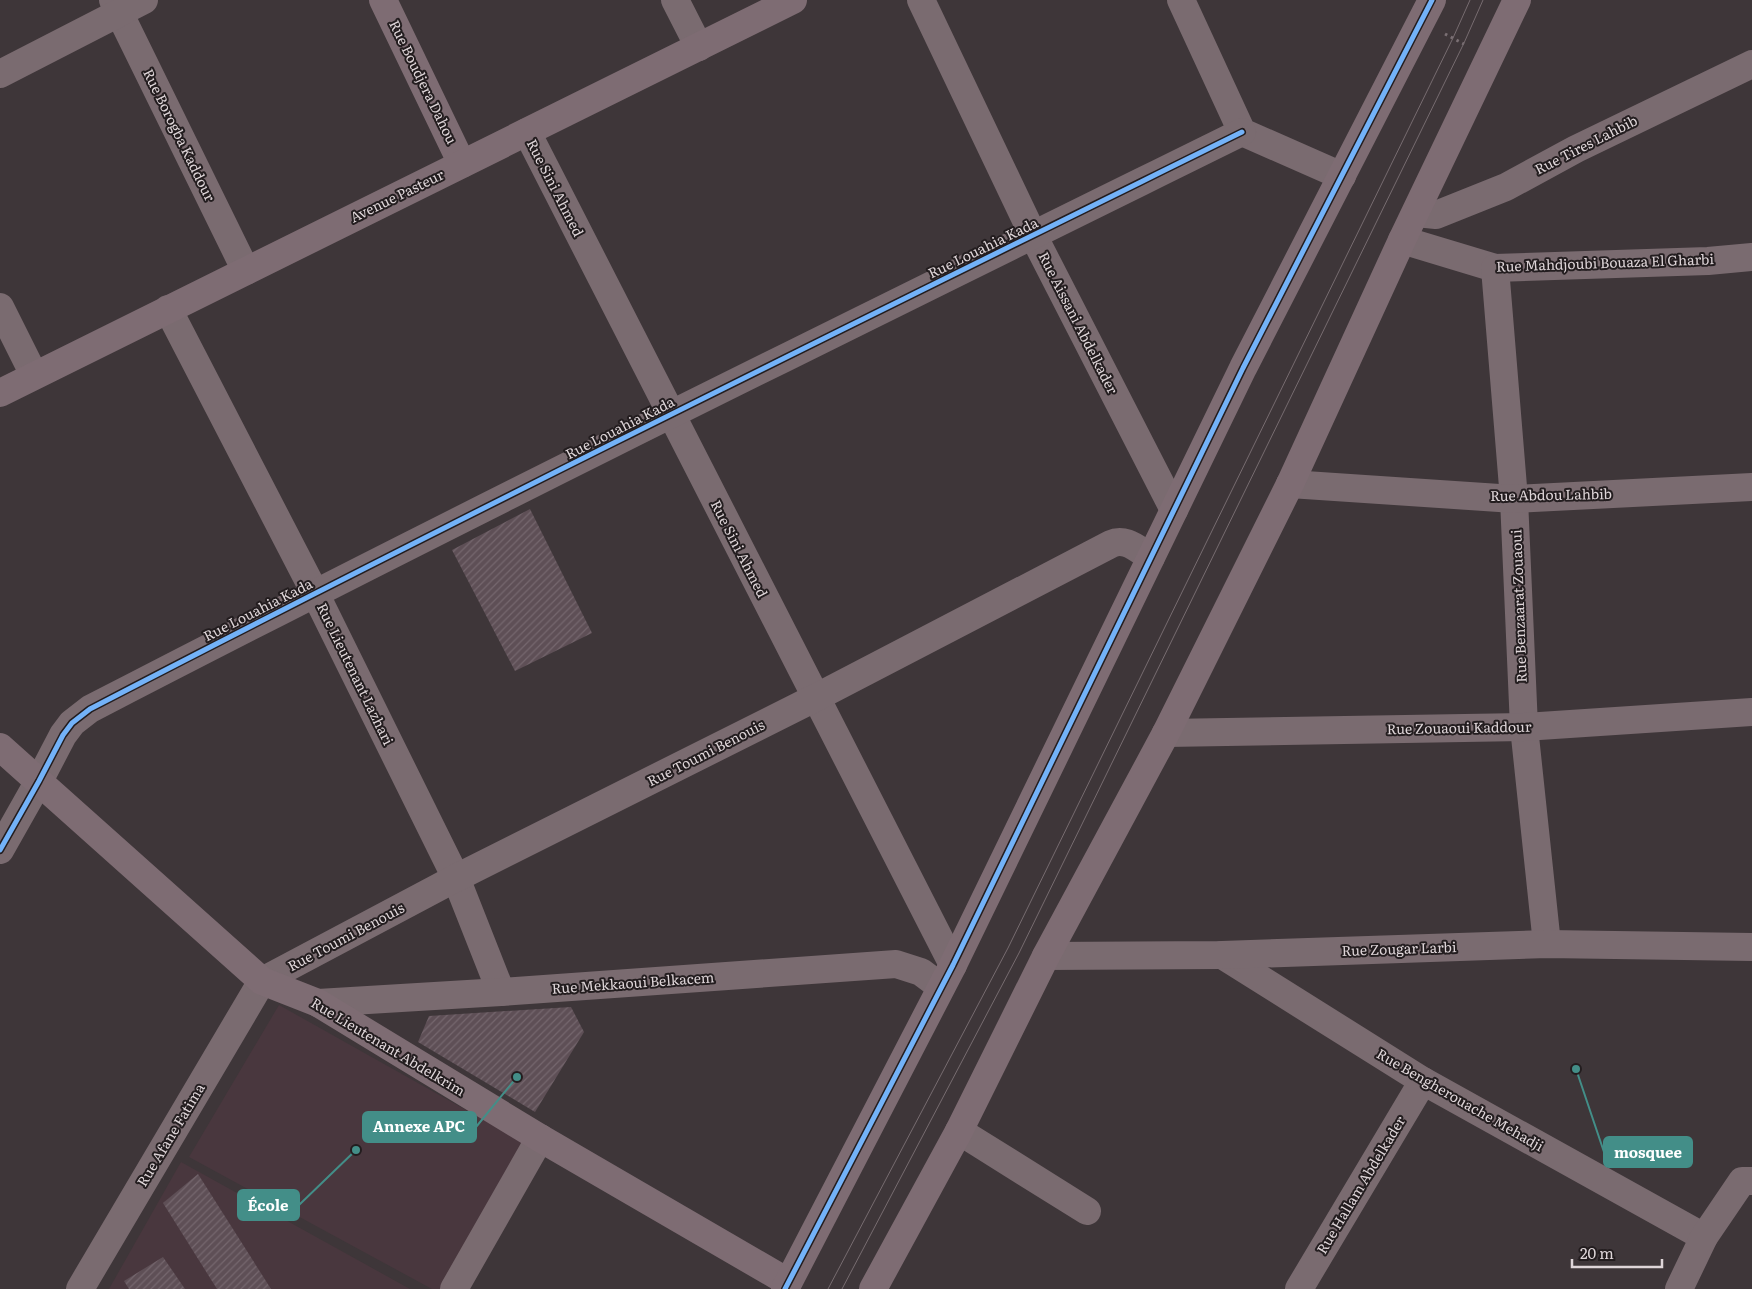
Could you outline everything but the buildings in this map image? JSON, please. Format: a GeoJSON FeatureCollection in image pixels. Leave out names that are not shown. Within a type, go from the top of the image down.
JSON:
{"type":"FeatureCollection","features":[{"type":"Feature","properties":{"kind":"street"},"geometry":{"type":"LineString","coordinates":[[0,74],[116,6],[144,0]]}},
{"type":"Feature","properties":{"kind":"street","name":"Rue Boudjera Dahou"},"geometry":{"type":"LineString","coordinates":[[384,0],[462,164]]}},
{"type":"Feature","properties":{"kind":"street"},"geometry":{"type":"LineString","coordinates":[[675,0],[699,47]]}},
{"type":"Feature","properties":{"kind":"street","name":"Avenue Pasteur"},"geometry":{"type":"LineString","coordinates":[[0,393],[793,0]]}},
{"type":"Feature","properties":{"kind":"street","name":"Rue Aissani Abdelkader"},"geometry":{"type":"LineString","coordinates":[[921,0],[1033,235],[1174,510]]}},
{"type":"Feature","properties":{"kind":"street"},"geometry":{"type":"LineString","coordinates":[[1181,0],[1242,132],[1342,176]]}},
{"type":"Feature","properties":{"kind":"street"},"geometry":{"type":"LineString","coordinates":[[787,1286],[947,976],[1243,368],[1432,0]]}},
{"type":"Feature","properties":{"kind":"street"},"geometry":{"type":"LineString","coordinates":[[873,1289],[959,1131],[1046,956],[1166,734],[1290,484],[1402,240],[1517,0]]}},
{"type":"Feature","properties":{"kind":"street","name":"Rue Borogba Kaddour"},"geometry":{"type":"LineString","coordinates":[[116,6],[246,271]]}},
{"type":"Feature","properties":{"kind":"street","name":"Rue Tires Lahbib"},"geometry":{"type":"LineString","coordinates":[[1416,213],[1436,215],[1506,187],[1576,149],[1752,64]]}},
{"type":"Feature","properties":{"kind":"street","name":"Rue Sini Ahmed"},"geometry":{"type":"LineString","coordinates":[[527,132],[815,698],[947,976]]}},
{"type":"Feature","properties":{"kind":"street","name":"Rue Louahia Kada"},"geometry":{"type":"LineString","coordinates":[[0,850],[63,735],[72,723],[90,709],[315,593],[670,415],[1242,132]]}},
{"type":"Feature","properties":{"kind":"street","name":"Rue Mahdjoubi Bouaza El Gharbi"},"geometry":{"type":"LineString","coordinates":[[1402,240],[1495,268],[1708,261],[1752,257]]}},
{"type":"Feature","properties":{"kind":"street","name":"Rue Benzaarat Zouaoui"},"geometry":{"type":"LineString","coordinates":[[1495,268],[1514,498],[1524,727],[1547,944]]}},
{"type":"Feature","properties":{"kind":"street"},"geometry":{"type":"LineString","coordinates":[[0,308],[34,375]]}},
{"type":"Feature","properties":{"kind":"street","name":"Rue Lieutenant Lazhari"},"geometry":{"type":"LineString","coordinates":[[168,310],[315,593],[456,878],[501,992]]}},
{"type":"Feature","properties":{"kind":"street","name":"Rue Abdou Lahbib"},"geometry":{"type":"LineString","coordinates":[[1290,484],[1514,498],[1752,487]]}},
{"type":"Feature","properties":{"kind":"street","name":"Rue Toumi Benouis"},"geometry":{"type":"LineString","coordinates":[[262,981],[456,878],[815,698],[1118,541],[1125,542],[1151,557]]}},
{"type":"Feature","properties":{"kind":"street","name":"Rue Zouaoui Kaddour"},"geometry":{"type":"LineString","coordinates":[[1166,734],[1524,727],[1752,712]]}},
{"type":"Feature","properties":{"kind":"street","name":"Rue Lieutenant Abdelkrim"},"geometry":{"type":"LineString","coordinates":[[0,747],[262,981],[318,1003],[787,1286]]}},
{"type":"Feature","properties":{"kind":"street","name":"Rue Zougar Larbi"},"geometry":{"type":"LineString","coordinates":[[1046,956],[1222,955],[1547,944],[1752,947]]}},
{"type":"Feature","properties":{"kind":"street","name":"Rue Bengherouache Mehadji"},"geometry":{"type":"LineString","coordinates":[[1222,955],[1423,1081],[1704,1237]]}},
{"type":"Feature","properties":{"kind":"street","name":"Rue Mekkaoui Belkacem"},"geometry":{"type":"LineString","coordinates":[[318,1003],[896,964],[921,972],[947,976]]}},
{"type":"Feature","properties":{"kind":"street","name":"Rue Afane Fatima"},"geometry":{"type":"LineString","coordinates":[[80,1289],[262,981]]}},
{"type":"Feature","properties":{"kind":"street","name":"Rue Hallam Abdelkader"},"geometry":{"type":"LineString","coordinates":[[1299,1289],[1423,1081]]}},
{"type":"Feature","properties":{"kind":"street"},"geometry":{"type":"LineString","coordinates":[[959,1131],[1087,1211]]}},
{"type":"Feature","properties":{"kind":"street"},"geometry":{"type":"LineString","coordinates":[[454,1289],[540,1138]]}},
{"type":"Feature","properties":{"kind":"street"},"geometry":{"type":"LineString","coordinates":[[1679,1289],[1704,1237],[1749,1175]]}},
{"type":"Feature","properties":{"kind":"path"},"geometry":{"type":"LineString","coordinates":[[1438,30],[1468,46]]}},
{"type":"Feature","properties":{"kind":"shaded area"},"geometry":{"type":"Polygon","coordinates":[[[279,1005],[523,1142],[440,1289],[432,1289],[189,1157],[279,1005]]]}},
{"type":"Feature","properties":{"kind":"shaded area"},"geometry":{"type":"Polygon","coordinates":[[[181,1162],[410,1289],[109,1289],[181,1162]]]}},
{"type":"Feature","properties":{"kind":"tram line"},"geometry":{"type":"LineString","coordinates":[[828,1289],[1008,948],[1470,0]]}},
{"type":"Feature","properties":{"kind":"tram line"},"geometry":{"type":"LineString","coordinates":[[842,1289],[1019,953],[1464,43],[1483,0]]}},
{"type":"Feature","properties":{"kind":"cycle path"},"geometry":{"type":"LineString","coordinates":[[785,1289],[953,965],[1243,368],[1432,0]]}},
{"type":"Feature","properties":{"kind":"cycle path"},"geometry":{"type":"LineString","coordinates":[[0,850],[63,735],[72,723],[90,709],[521,490],[1242,132]]}},
{"type":"Feature","properties":{"kind":"place","name":"mosquee"},"geometry":{"type":"Point","coordinates":[1576,1069]}},
{"type":"Feature","properties":{"kind":"place","name":"Annexe APC"},"geometry":{"type":"Point","coordinates":[517,1077]}},
{"type":"Feature","properties":{"kind":"place","name":"École"},"geometry":{"type":"Point","coordinates":[356,1150]}}]}
